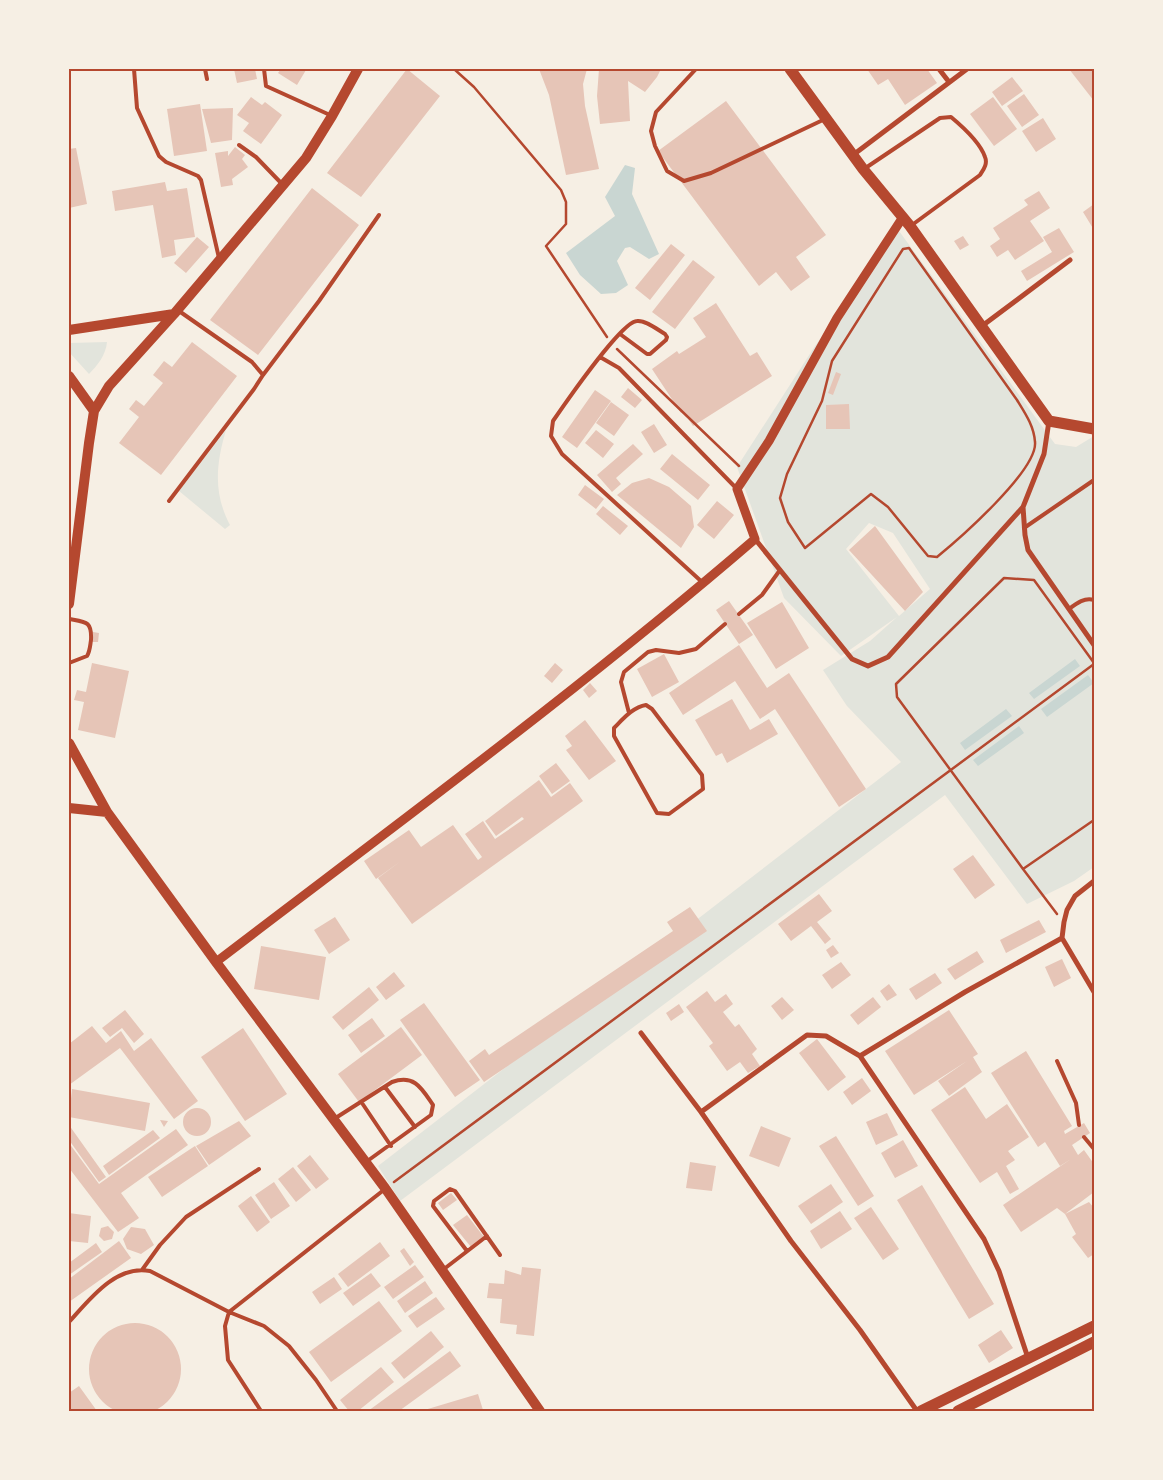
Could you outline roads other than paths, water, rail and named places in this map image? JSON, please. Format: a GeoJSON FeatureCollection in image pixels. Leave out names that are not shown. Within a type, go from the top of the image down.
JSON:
{"type":"FeatureCollection","features":[{"type":"Feature","properties":{"kind":"main road"},"geometry":{"type":"LineString","coordinates":[[69,604],[94,411],[109,386],[175,312],[306,158],[358,69]]}},
{"type":"Feature","properties":{"kind":"main road"},"geometry":{"type":"LineString","coordinates":[[790,69],[863,169],[907,222],[1049,421],[1094,429]]}},
{"type":"Feature","properties":{"kind":"main road"},"geometry":{"type":"LineString","coordinates":[[69,330],[175,312]]}},
{"type":"Feature","properties":{"kind":"main road"},"geometry":{"type":"LineString","coordinates":[[69,376],[94,411]]}},
{"type":"Feature","properties":{"kind":"main road"},"geometry":{"type":"LineString","coordinates":[[69,743],[107,812],[216,962],[385,1188],[540,1411]]}},
{"type":"Feature","properties":{"kind":"main road"},"geometry":{"type":"LineString","coordinates":[[69,808],[107,812]]}},
{"type":"Feature","properties":{"kind":"main road"},"geometry":{"type":"LineString","coordinates":[[921,1411],[1094,1326]]}},
{"type":"Feature","properties":{"kind":"main road"},"geometry":{"type":"LineString","coordinates":[[958,1411],[1094,1342]]}},
{"type":"Feature","properties":{"kind":"street"},"geometry":{"type":"LineString","coordinates":[[939,69],[949,82]]}},
{"type":"Feature","properties":{"kind":"street"},"geometry":{"type":"LineString","coordinates":[[853,155],[967,69]]}},
{"type":"Feature","properties":{"kind":"street"},"geometry":{"type":"LineString","coordinates":[[907,222],[837,318],[769,441],[737,489],[755,539],[852,659],[868,666],[888,657],[1022,507],[1044,454],[1049,421]]}},
{"type":"Feature","properties":{"kind":"street"},"geometry":{"type":"LineString","coordinates":[[982,326],[1070,260]]}},
{"type":"Feature","properties":{"kind":"street"},"geometry":{"type":"LineString","coordinates":[[1022,507],[1028,550],[1094,645]]}},
{"type":"Feature","properties":{"kind":"street"},"geometry":{"type":"LineString","coordinates":[[216,962],[525,727],[703,584],[755,539]]}},
{"type":"Feature","properties":{"kind":"street"},"geometry":{"type":"LineString","coordinates":[[1094,881],[1075,896],[1067,910],[1062,938],[1094,992]]}},
{"type":"Feature","properties":{"kind":"street"},"geometry":{"type":"LineString","coordinates":[[860,1056],[964,992],[1062,938]]}},
{"type":"Feature","properties":{"kind":"street"},"geometry":{"type":"LineString","coordinates":[[641,1033],[701,1112],[791,1242],[860,1330],[916,1411]]}},
{"type":"Feature","properties":{"kind":"street"},"geometry":{"type":"LineString","coordinates":[[701,1112],[807,1035],[826,1036],[860,1056],[984,1239],[999,1271],[1028,1358]]}},
{"type":"Feature","properties":{"kind":"lane"},"geometry":{"type":"LineString","coordinates":[[134,69],[137,108],[159,156],[166,162],[198,176],[201,180],[219,260]]}},
{"type":"Feature","properties":{"kind":"lane"},"geometry":{"type":"LineString","coordinates":[[205,69],[208,79]]}},
{"type":"Feature","properties":{"kind":"lane"},"geometry":{"type":"LineString","coordinates":[[264,69],[266,86],[332,116]]}},
{"type":"Feature","properties":{"kind":"lane"},"geometry":{"type":"LineString","coordinates":[[696,69],[656,112],[651,131],[655,146],[667,170],[684,181],[711,173],[826,118]]}},
{"type":"Feature","properties":{"kind":"lane"},"geometry":{"type":"LineString","coordinates":[[863,169],[940,118],[951,117],[970,133],[986,158],[985,168],[980,175],[907,222]]}},
{"type":"Feature","properties":{"kind":"lane"},"geometry":{"type":"LineString","coordinates":[[238,145],[256,157],[283,185]]}},
{"type":"Feature","properties":{"kind":"lane"},"geometry":{"type":"LineString","coordinates":[[169,501],[319,301],[379,215]]}},
{"type":"Feature","properties":{"kind":"lane"},"geometry":{"type":"LineString","coordinates":[[175,312],[252,362],[263,375]]}},
{"type":"Feature","properties":{"kind":"lane"},"geometry":{"type":"LineString","coordinates":[[620,334],[647,354],[650,354],[667,337],[665,334],[640,321],[632,322],[620,334],[611,343],[553,421],[551,436],[562,454],[703,584]]}},
{"type":"Feature","properties":{"kind":"lane"},"geometry":{"type":"LineString","coordinates":[[600,357],[618,368],[737,489]]}},
{"type":"Feature","properties":{"kind":"lane"},"geometry":{"type":"LineString","coordinates":[[1024,528],[1094,480]]}},
{"type":"Feature","properties":{"kind":"lane"},"geometry":{"type":"LineString","coordinates":[[738,614],[762,595],[780,570]]}},
{"type":"Feature","properties":{"kind":"lane"},"geometry":{"type":"LineString","coordinates":[[1069,609],[1078,602],[1088,598],[1094,600]]}},
{"type":"Feature","properties":{"kind":"lane"},"geometry":{"type":"LineString","coordinates":[[69,619],[85,622],[92,629],[90,650],[87,656],[69,662]]}},
{"type":"Feature","properties":{"kind":"lane"},"geometry":{"type":"LineString","coordinates":[[629,713],[621,682],[624,672],[648,652],[665,650],[679,653],[696,649],[726,624]]}},
{"type":"Feature","properties":{"kind":"lane"},"geometry":{"type":"LineString","coordinates":[[641,706],[652,708],[702,775],[702,789],[669,814],[657,813],[614,736],[614,728],[629,713],[641,706]]}},
{"type":"Feature","properties":{"kind":"lane"},"geometry":{"type":"LineString","coordinates":[[1057,1061],[1076,1103],[1079,1125]]}},
{"type":"Feature","properties":{"kind":"lane"},"geometry":{"type":"LineString","coordinates":[[334,1120],[399,1080],[407,1080],[418,1084],[433,1105],[431,1115],[366,1162]]}},
{"type":"Feature","properties":{"kind":"lane"},"geometry":{"type":"LineString","coordinates":[[385,1087],[415,1127]]}},
{"type":"Feature","properties":{"kind":"lane"},"geometry":{"type":"LineString","coordinates":[[362,1103],[390,1146]]}},
{"type":"Feature","properties":{"kind":"lane"},"geometry":{"type":"LineString","coordinates":[[1084,1137],[1094,1149]]}},
{"type":"Feature","properties":{"kind":"lane"},"geometry":{"type":"LineString","coordinates":[[142,1270],[160,1245],[186,1217],[259,1169]]}},
{"type":"Feature","properties":{"kind":"lane"},"geometry":{"type":"LineString","coordinates":[[260,1411],[228,1360],[225,1326],[229,1312],[385,1188]]}},
{"type":"Feature","properties":{"kind":"lane"},"geometry":{"type":"LineString","coordinates":[[467,1251],[433,1206],[434,1201],[450,1189],[455,1191],[500,1255]]}},
{"type":"Feature","properties":{"kind":"lane"},"geometry":{"type":"LineString","coordinates":[[442,1271],[487,1236]]}},
{"type":"Feature","properties":{"kind":"lane"},"geometry":{"type":"LineString","coordinates":[[69,1322],[97,1292],[122,1275],[142,1270],[150,1271],[229,1312],[264,1326],[289,1346],[316,1380],[337,1411]]}}]}
